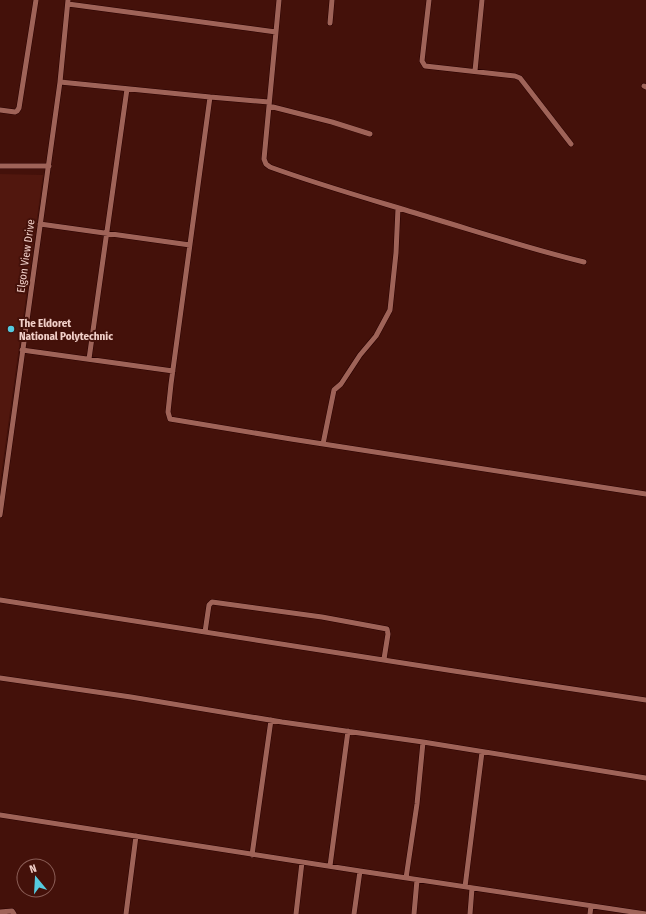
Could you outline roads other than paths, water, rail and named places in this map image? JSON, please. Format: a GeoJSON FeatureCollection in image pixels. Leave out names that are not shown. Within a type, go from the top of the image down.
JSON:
{"type":"FeatureCollection","features":[{"type":"Feature","properties":{"kind":"street"},"geometry":{"type":"LineString","coordinates":[[0,110],[15,112],[19,108],[36,0]]}},
{"type":"Feature","properties":{"kind":"street"},"geometry":{"type":"LineString","coordinates":[[279,0],[264,159],[268,166],[308,181],[532,248],[584,262]]}},
{"type":"Feature","properties":{"kind":"street"},"geometry":{"type":"LineString","coordinates":[[330,23],[332,0]]}},
{"type":"Feature","properties":{"kind":"street"},"geometry":{"type":"LineString","coordinates":[[430,0],[422,61],[423,65],[508,74],[520,78],[571,144]]}},
{"type":"Feature","properties":{"kind":"street"},"geometry":{"type":"LineString","coordinates":[[475,70],[482,0]]}},
{"type":"Feature","properties":{"kind":"street"},"geometry":{"type":"LineString","coordinates":[[68,2],[276,32]]}},
{"type":"Feature","properties":{"kind":"street","name":"Elgon View Drive"},"geometry":{"type":"LineString","coordinates":[[0,515],[60,82],[68,2]]}},
{"type":"Feature","properties":{"kind":"street"},"geometry":{"type":"LineString","coordinates":[[60,82],[269,104],[370,134]]}},
{"type":"Feature","properties":{"kind":"street"},"geometry":{"type":"LineString","coordinates":[[89,358],[127,89]]}},
{"type":"Feature","properties":{"kind":"street"},"geometry":{"type":"LineString","coordinates":[[210,97],[173,371],[168,412],[170,419],[646,494]]}},
{"type":"Feature","properties":{"kind":"street"},"geometry":{"type":"LineString","coordinates":[[0,166],[48,166]]}},
{"type":"Feature","properties":{"kind":"street"},"geometry":{"type":"LineString","coordinates":[[323,444],[334,390],[341,384],[376,336],[390,310],[396,253],[398,208]]}},
{"type":"Feature","properties":{"kind":"street"},"geometry":{"type":"LineString","coordinates":[[40,224],[106,232],[190,245]]}},
{"type":"Feature","properties":{"kind":"street"},"geometry":{"type":"LineString","coordinates":[[22,350],[89,358],[173,371]]}},
{"type":"Feature","properties":{"kind":"street"},"geometry":{"type":"LineString","coordinates":[[0,600],[646,700]]}},
{"type":"Feature","properties":{"kind":"street"},"geometry":{"type":"LineString","coordinates":[[205,632],[209,605],[212,602],[322,618],[387,629],[388,634],[384,660]]}},
{"type":"Feature","properties":{"kind":"street"},"geometry":{"type":"LineString","coordinates":[[0,678],[423,742],[646,778]]}},
{"type":"Feature","properties":{"kind":"street"},"geometry":{"type":"LineString","coordinates":[[252,854],[271,720]]}},
{"type":"Feature","properties":{"kind":"street"},"geometry":{"type":"LineString","coordinates":[[330,866],[348,731]]}},
{"type":"Feature","properties":{"kind":"street"},"geometry":{"type":"LineString","coordinates":[[406,878],[417,804],[423,742]]}},
{"type":"Feature","properties":{"kind":"street"},"geometry":{"type":"LineString","coordinates":[[464,887],[482,752]]}},
{"type":"Feature","properties":{"kind":"street"},"geometry":{"type":"LineString","coordinates":[[0,815],[646,914]]}},
{"type":"Feature","properties":{"kind":"street"},"geometry":{"type":"LineString","coordinates":[[126,914],[136,836]]}},
{"type":"Feature","properties":{"kind":"street"},"geometry":{"type":"LineString","coordinates":[[296,914],[302,862]]}},
{"type":"Feature","properties":{"kind":"street"},"geometry":{"type":"LineString","coordinates":[[354,914],[360,871]]}},
{"type":"Feature","properties":{"kind":"street"},"geometry":{"type":"LineString","coordinates":[[414,914],[417,880]]}},
{"type":"Feature","properties":{"kind":"street"},"geometry":{"type":"LineString","coordinates":[[470,914],[472,888]]}},
{"type":"Feature","properties":{"kind":"street"},"geometry":{"type":"LineString","coordinates":[[590,914],[591,906]]}},
{"type":"Feature","properties":{"kind":"street"},"geometry":{"type":"LineString","coordinates":[[0,912],[12,911],[14,914]]}},
{"type":"Feature","properties":{"kind":"place","name":"The Eldoret National Polytechnic"},"geometry":{"type":"Point","coordinates":[11,329]}}]}
